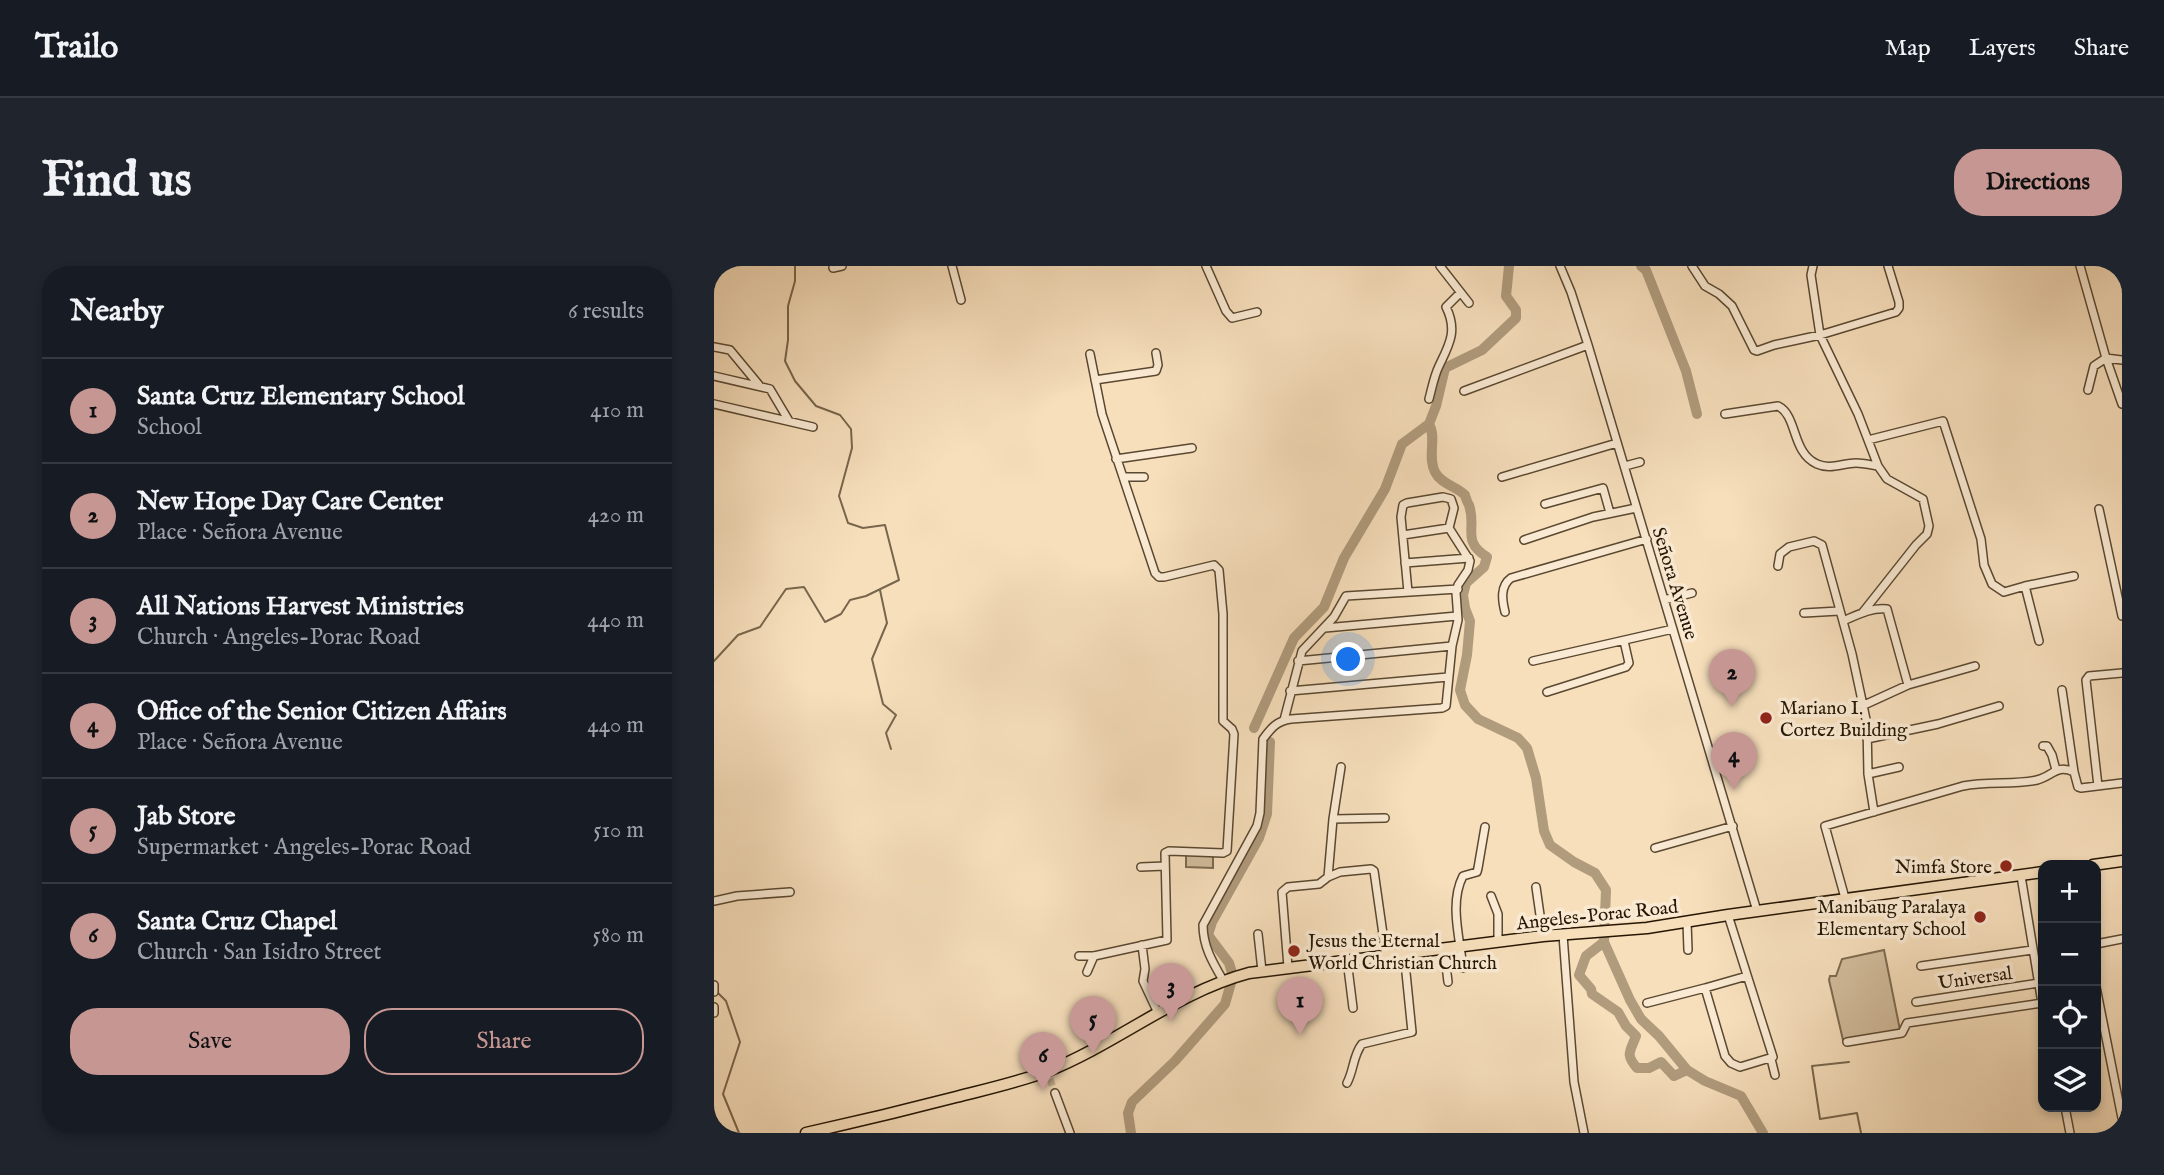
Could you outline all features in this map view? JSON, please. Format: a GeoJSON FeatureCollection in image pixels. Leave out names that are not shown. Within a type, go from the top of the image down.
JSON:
{"type":"FeatureCollection","features":[{"type":"Feature","properties":{"kind":"main road"},"geometry":{"type":"LineString","coordinates":[[2101,864],[2122,862]]}},
{"type":"Feature","properties":{"kind":"main road","name":"Angeles-Porac Road"},"geometry":{"type":"LineString","coordinates":[[806,1133],[824,1131],[1049,1075],[1158,1013],[1243,974],[1543,936],[1647,928],[2038,873]]}},
{"type":"Feature","properties":{"kind":"street"},"geometry":{"type":"LineString","coordinates":[[833,268],[842,266]]}},
{"type":"Feature","properties":{"kind":"street"},"geometry":{"type":"LineString","coordinates":[[952,266],[961,300]]}},
{"type":"Feature","properties":{"kind":"street"},"geometry":{"type":"LineString","coordinates":[[1206,266],[1226,311],[1232,318],[1256,312]]}},
{"type":"Feature","properties":{"kind":"street"},"geometry":{"type":"LineString","coordinates":[[1440,266],[1469,303]]}},
{"type":"Feature","properties":{"kind":"street","name":"Señora Avenue"},"geometry":{"type":"LineString","coordinates":[[1560,266],[1572,292],[1757,911]]}},
{"type":"Feature","properties":{"kind":"street"},"geometry":{"type":"LineString","coordinates":[[1692,266],[1705,286],[1732,306],[1756,351],[1896,312],[1899,302],[1888,266]]}},
{"type":"Feature","properties":{"kind":"street"},"geometry":{"type":"LineString","coordinates":[[1813,266],[1811,275],[1820,335],[1858,414],[1878,466],[1887,479],[1923,499],[1929,526],[1927,534],[1863,612]]}},
{"type":"Feature","properties":{"kind":"street"},"geometry":{"type":"LineString","coordinates":[[2080,266],[2122,404]]}},
{"type":"Feature","properties":{"kind":"street"},"geometry":{"type":"LineString","coordinates":[[1429,399],[1438,368],[1450,347],[1452,324],[1446,307],[1460,293]]}},
{"type":"Feature","properties":{"kind":"street"},"geometry":{"type":"LineString","coordinates":[[1464,391],[1588,345]]}},
{"type":"Feature","properties":{"kind":"street"},"geometry":{"type":"LineString","coordinates":[[714,347],[730,350],[759,386]]}},
{"type":"Feature","properties":{"kind":"street"},"geometry":{"type":"LineString","coordinates":[[1095,380],[1156,371],[1156,353]]}},
{"type":"Feature","properties":{"kind":"street"},"geometry":{"type":"LineString","coordinates":[[1079,956],[1094,956],[1168,938],[1165,853],[1227,851],[1234,734],[1223,720],[1222,586],[1219,570],[1214,565],[1164,577],[1155,573],[1102,414],[1090,354]]}},
{"type":"Feature","properties":{"kind":"street"},"geometry":{"type":"LineString","coordinates":[[2088,390],[2094,366],[2106,358],[2122,360]]}},
{"type":"Feature","properties":{"kind":"street"},"geometry":{"type":"LineString","coordinates":[[714,376],[770,389],[789,421]]}},
{"type":"Feature","properties":{"kind":"street"},"geometry":{"type":"LineString","coordinates":[[714,404],[813,427]]}},
{"type":"Feature","properties":{"kind":"street"},"geometry":{"type":"LineString","coordinates":[[1725,414],[1782,407],[1799,448],[1816,464],[1833,467],[1857,463],[1878,466]]}},
{"type":"Feature","properties":{"kind":"street"},"geometry":{"type":"LineString","coordinates":[[1868,440],[1943,421],[1981,539],[1984,565],[1992,584],[2004,592],[2074,576]]}},
{"type":"Feature","properties":{"kind":"street"},"geometry":{"type":"LineString","coordinates":[[1502,477],[1617,443]]}},
{"type":"Feature","properties":{"kind":"street"},"geometry":{"type":"LineString","coordinates":[[1116,459],[1192,448]]}},
{"type":"Feature","properties":{"kind":"street"},"geometry":{"type":"LineString","coordinates":[[1625,466],[1640,462]]}},
{"type":"Feature","properties":{"kind":"street"},"geometry":{"type":"LineString","coordinates":[[1122,477],[1144,477]]}},
{"type":"Feature","properties":{"kind":"street"},"geometry":{"type":"LineString","coordinates":[[1545,504],[1603,488],[1610,513]]}},
{"type":"Feature","properties":{"kind":"street"},"geometry":{"type":"LineString","coordinates":[[1225,981],[1209,955],[1203,925],[1256,826],[1260,813],[1264,738],[1279,721],[1284,720],[1446,706],[1458,616],[1458,589],[1468,570],[1469,558],[1449,528],[1454,508],[1451,499],[1443,497],[1404,505],[1401,517],[1408,592]]}},
{"type":"Feature","properties":{"kind":"street"},"geometry":{"type":"LineString","coordinates":[[1524,540],[1556,528],[1636,508]]}},
{"type":"Feature","properties":{"kind":"street"},"geometry":{"type":"LineString","coordinates":[[2099,509],[2122,616]]}},
{"type":"Feature","properties":{"kind":"street"},"geometry":{"type":"LineString","coordinates":[[1403,535],[1449,528]]}},
{"type":"Feature","properties":{"kind":"street"},"geometry":{"type":"LineString","coordinates":[[1505,612],[1502,596],[1511,578],[1647,539]]}},
{"type":"Feature","properties":{"kind":"street"},"geometry":{"type":"LineString","coordinates":[[1778,566],[1780,554],[1789,547],[1814,541],[1822,545],[1867,724],[1868,774],[1874,812]]}},
{"type":"Feature","properties":{"kind":"street"},"geometry":{"type":"LineString","coordinates":[[1405,563],[1469,558]]}},
{"type":"Feature","properties":{"kind":"street"},"geometry":{"type":"LineString","coordinates":[[2025,586],[2039,641]]}},
{"type":"Feature","properties":{"kind":"street"},"geometry":{"type":"LineString","coordinates":[[1284,720],[1302,651],[1335,617],[1346,596],[1458,589]]}},
{"type":"Feature","properties":{"kind":"street"},"geometry":{"type":"LineString","coordinates":[[1664,600],[1692,593]]}},
{"type":"Feature","properties":{"kind":"street"},"geometry":{"type":"LineString","coordinates":[[1843,621],[1863,612],[1883,608],[1887,610],[1908,685]]}},
{"type":"Feature","properties":{"kind":"street"},"geometry":{"type":"LineString","coordinates":[[1804,613],[1839,611]]}},
{"type":"Feature","properties":{"kind":"street"},"geometry":{"type":"LineString","coordinates":[[1325,628],[1458,616]]}},
{"type":"Feature","properties":{"kind":"street"},"geometry":{"type":"LineString","coordinates":[[1533,661],[1674,629]]}},
{"type":"Feature","properties":{"kind":"street"},"geometry":{"type":"LineString","coordinates":[[1547,692],[1626,667],[1629,663],[1624,641]]}},
{"type":"Feature","properties":{"kind":"street"},"geometry":{"type":"LineString","coordinates":[[1298,661],[1452,646]]}},
{"type":"Feature","properties":{"kind":"street"},"geometry":{"type":"LineString","coordinates":[[1862,706],[1908,685],[1975,666]]}},
{"type":"Feature","properties":{"kind":"street"},"geometry":{"type":"LineString","coordinates":[[2098,786],[2087,677],[2122,673]]}},
{"type":"Feature","properties":{"kind":"street"},"geometry":{"type":"LineString","coordinates":[[1290,691],[1448,677]]}},
{"type":"Feature","properties":{"kind":"street"},"geometry":{"type":"LineString","coordinates":[[2062,690],[2077,784],[2081,788],[2122,783]]}},
{"type":"Feature","properties":{"kind":"street"},"geometry":{"type":"LineString","coordinates":[[1867,739],[1938,724],[1999,706]]}},
{"type":"Feature","properties":{"kind":"street"},"geometry":{"type":"LineString","coordinates":[[2043,746],[2050,750],[2056,770]]}},
{"type":"Feature","properties":{"kind":"street"},"geometry":{"type":"LineString","coordinates":[[1328,877],[1341,767]]}},
{"type":"Feature","properties":{"kind":"street"},"geometry":{"type":"LineString","coordinates":[[1868,774],[1899,767]]}},
{"type":"Feature","properties":{"kind":"street"},"geometry":{"type":"LineString","coordinates":[[1845,898],[1825,826],[1978,783],[2039,779],[2056,770],[2074,772]]}},
{"type":"Feature","properties":{"kind":"street"},"geometry":{"type":"LineString","coordinates":[[1333,819],[1385,818]]}},
{"type":"Feature","properties":{"kind":"street"},"geometry":{"type":"LineString","coordinates":[[1655,848],[1733,826]]}},
{"type":"Feature","properties":{"kind":"street"},"geometry":{"type":"LineString","coordinates":[[1463,968],[1458,892],[1464,876],[1477,872],[1485,827]]}},
{"type":"Feature","properties":{"kind":"street"},"geometry":{"type":"LineString","coordinates":[[1141,867],[1164,866]]}},
{"type":"Feature","properties":{"kind":"street"},"geometry":{"type":"LineString","coordinates":[[1288,967],[1282,892],[1288,887],[1320,884],[1340,872],[1374,871],[1386,955]]}},
{"type":"Feature","properties":{"kind":"street"},"geometry":{"type":"LineString","coordinates":[[2021,876],[2038,978]]}},
{"type":"Feature","properties":{"kind":"street"},"geometry":{"type":"LineString","coordinates":[[1536,887],[1543,936]]}},
{"type":"Feature","properties":{"kind":"street"},"geometry":{"type":"LineString","coordinates":[[714,901],[737,896],[790,892]]}},
{"type":"Feature","properties":{"kind":"street"},"geometry":{"type":"LineString","coordinates":[[1491,896],[1498,914],[1498,942]]}},
{"type":"Feature","properties":{"kind":"street"},"geometry":{"type":"LineString","coordinates":[[1728,915],[1775,1075]]}},
{"type":"Feature","properties":{"kind":"street"},"geometry":{"type":"LineString","coordinates":[[1687,922],[1688,950]]}},
{"type":"Feature","properties":{"kind":"street"},"geometry":{"type":"LineString","coordinates":[[1258,934],[1262,971]]}},
{"type":"Feature","properties":{"kind":"street"},"geometry":{"type":"LineString","coordinates":[[1563,935],[1574,1082],[1584,1133]]}},
{"type":"Feature","properties":{"kind":"street"},"geometry":{"type":"LineString","coordinates":[[2101,943],[2122,939]]}},
{"type":"Feature","properties":{"kind":"street"},"geometry":{"type":"LineString","coordinates":[[1142,945],[1145,969],[1143,981],[1158,1013]]}},
{"type":"Feature","properties":{"kind":"street"},"geometry":{"type":"LineString","coordinates":[[1444,948],[1448,982]]}},
{"type":"Feature","properties":{"kind":"street"},"geometry":{"type":"LineString","coordinates":[[1347,1083],[1362,1044],[1412,1032],[1404,953]]}},
{"type":"Feature","properties":{"kind":"street"},"geometry":{"type":"LineString","coordinates":[[1921,966],[2038,954]]}},
{"type":"Feature","properties":{"kind":"street"},"geometry":{"type":"LineString","coordinates":[[1087,972],[1094,956]]}},
{"type":"Feature","properties":{"kind":"street"},"geometry":{"type":"LineString","coordinates":[[1347,960],[1353,1008]]}},
{"type":"Feature","properties":{"kind":"street"},"geometry":{"type":"LineString","coordinates":[[1647,1003],[1747,976]]}},
{"type":"Feature","properties":{"kind":"street","name":"Universal"},"geometry":{"type":"LineString","coordinates":[[1916,1002],[2038,983]]}},
{"type":"Feature","properties":{"kind":"street"},"geometry":{"type":"LineString","coordinates":[[1704,988],[1728,1061],[1740,1067],[1772,1058]]}},
{"type":"Feature","properties":{"kind":"street"},"geometry":{"type":"LineString","coordinates":[[714,1007],[714,1013]]}},
{"type":"Feature","properties":{"kind":"street"},"geometry":{"type":"LineString","coordinates":[[1847,1042],[1902,1033],[1907,1023],[2038,1007]]}},
{"type":"Feature","properties":{"kind":"street"},"geometry":{"type":"LineString","coordinates":[[2101,1012],[2122,1118]]}},
{"type":"Feature","properties":{"kind":"street"},"geometry":{"type":"LineString","coordinates":[[1055,1093],[1070,1133]]}},
{"type":"Feature","properties":{"kind":"street"},"geometry":{"type":"LineString","coordinates":[[2066,1112],[2070,1133]]}},
{"type":"Feature","properties":{"kind":"shaded area"},"geometry":{"type":"Polygon","coordinates":[[[1186,852],[1213,853],[1213,868],[1186,867],[1186,852]]]}},
{"type":"Feature","properties":{"kind":"shaded area"},"geometry":{"type":"Polygon","coordinates":[[[1884,950],[1900,1030],[1843,1040],[1830,976],[1836,976],[1842,959],[1884,950]]]}},
{"type":"Feature","properties":{"kind":"waterway"},"geometry":{"type":"LineString","coordinates":[[714,661],[738,635],[760,627],[786,589],[804,587],[825,622],[841,614],[850,600],[866,596],[899,580],[885,525],[863,528],[848,523],[839,496],[852,448],[851,429],[840,415],[816,406],[795,381],[785,361],[788,306],[795,281],[795,266]]}},
{"type":"Feature","properties":{"kind":"waterway"},"geometry":{"type":"LineString","coordinates":[[1509,266],[1506,296],[1516,310],[1516,318],[1482,350],[1445,368],[1429,424],[1435,472],[1465,495],[1471,513],[1472,540],[1487,557],[1484,567],[1466,583],[1463,595],[1470,621],[1460,690],[1465,705],[1478,719],[1518,738],[1527,748],[1536,778],[1544,831],[1550,845],[1595,873],[1606,890],[1604,942],[1586,956],[1579,975],[1592,994],[1618,1012],[1636,1036],[1630,1053],[1633,1063],[1637,1068],[1649,1068],[1661,1062],[1674,1076],[1687,1070],[1705,1081],[1741,1096],[1763,1133]]}},
{"type":"Feature","properties":{"kind":"waterway"},"geometry":{"type":"LineString","coordinates":[[1641,266],[1646,270],[1686,371],[1697,414]]}},
{"type":"Feature","properties":{"kind":"waterway"},"geometry":{"type":"LineString","coordinates":[[1254,728],[1294,638],[1324,607],[1344,558],[1385,489],[1402,444],[1429,424]]}},
{"type":"Feature","properties":{"kind":"waterway"},"geometry":{"type":"LineString","coordinates":[[880,590],[887,623],[872,659],[883,704],[896,715],[886,733],[891,749]]}},
{"type":"Feature","properties":{"kind":"waterway"},"geometry":{"type":"LineString","coordinates":[[1131,1133],[1128,1113],[1132,1102],[1175,1061],[1225,1004],[1233,976],[1229,963],[1208,935],[1212,922],[1259,838],[1267,814],[1270,742]]}},
{"type":"Feature","properties":{"kind":"waterway"},"geometry":{"type":"LineString","coordinates":[[1604,942],[1641,1019],[1687,1070]]}},
{"type":"Feature","properties":{"kind":"waterway"},"geometry":{"type":"LineString","coordinates":[[717,992],[726,1001],[740,1042],[723,1094],[739,1133]]}},
{"type":"Feature","properties":{"kind":"waterway"},"geometry":{"type":"LineString","coordinates":[[1849,1062],[1812,1066],[1820,1119],[1857,1113],[1861,1133]]}},
{"type":"Feature","properties":{"kind":"tunnel"},"geometry":{"type":"LineString","coordinates":[[1050,1079],[1055,1093]]}},
{"type":"Feature","properties":{"kind":"place","name":"New Hope Day Care Center"},"geometry":{"type":"Point","coordinates":[1732,707]}},
{"type":"Feature","properties":{"kind":"place","name":"Mariano I. Cortez Building"},"geometry":{"type":"Point","coordinates":[1766,718]}},
{"type":"Feature","properties":{"kind":"place","name":"Office of the Senior Citizen Affairs"},"geometry":{"type":"Point","coordinates":[1734,790]}},
{"type":"Feature","properties":{"kind":"place","name":"Nimfa Store"},"geometry":{"type":"Point","coordinates":[2006,866]}},
{"type":"Feature","properties":{"kind":"place","name":"Manibaug Paralaya Elementary School"},"geometry":{"type":"Point","coordinates":[1980,917]}},
{"type":"Feature","properties":{"kind":"place","name":"Jesus the Eternal World Christian Church"},"geometry":{"type":"Point","coordinates":[1294,951]}},
{"type":"Feature","properties":{"kind":"place","name":"All Nations Harvest Ministries"},"geometry":{"type":"Point","coordinates":[1171,1021]}},
{"type":"Feature","properties":{"kind":"place","name":"Santa Cruz Elementary School"},"geometry":{"type":"Point","coordinates":[1300,1035]}},
{"type":"Feature","properties":{"kind":"place","name":"Jab Store"},"geometry":{"type":"Point","coordinates":[1093,1054]}},
{"type":"Feature","properties":{"kind":"place","name":"Santa Cruz Chapel"},"geometry":{"type":"Point","coordinates":[1043,1090]}}]}
